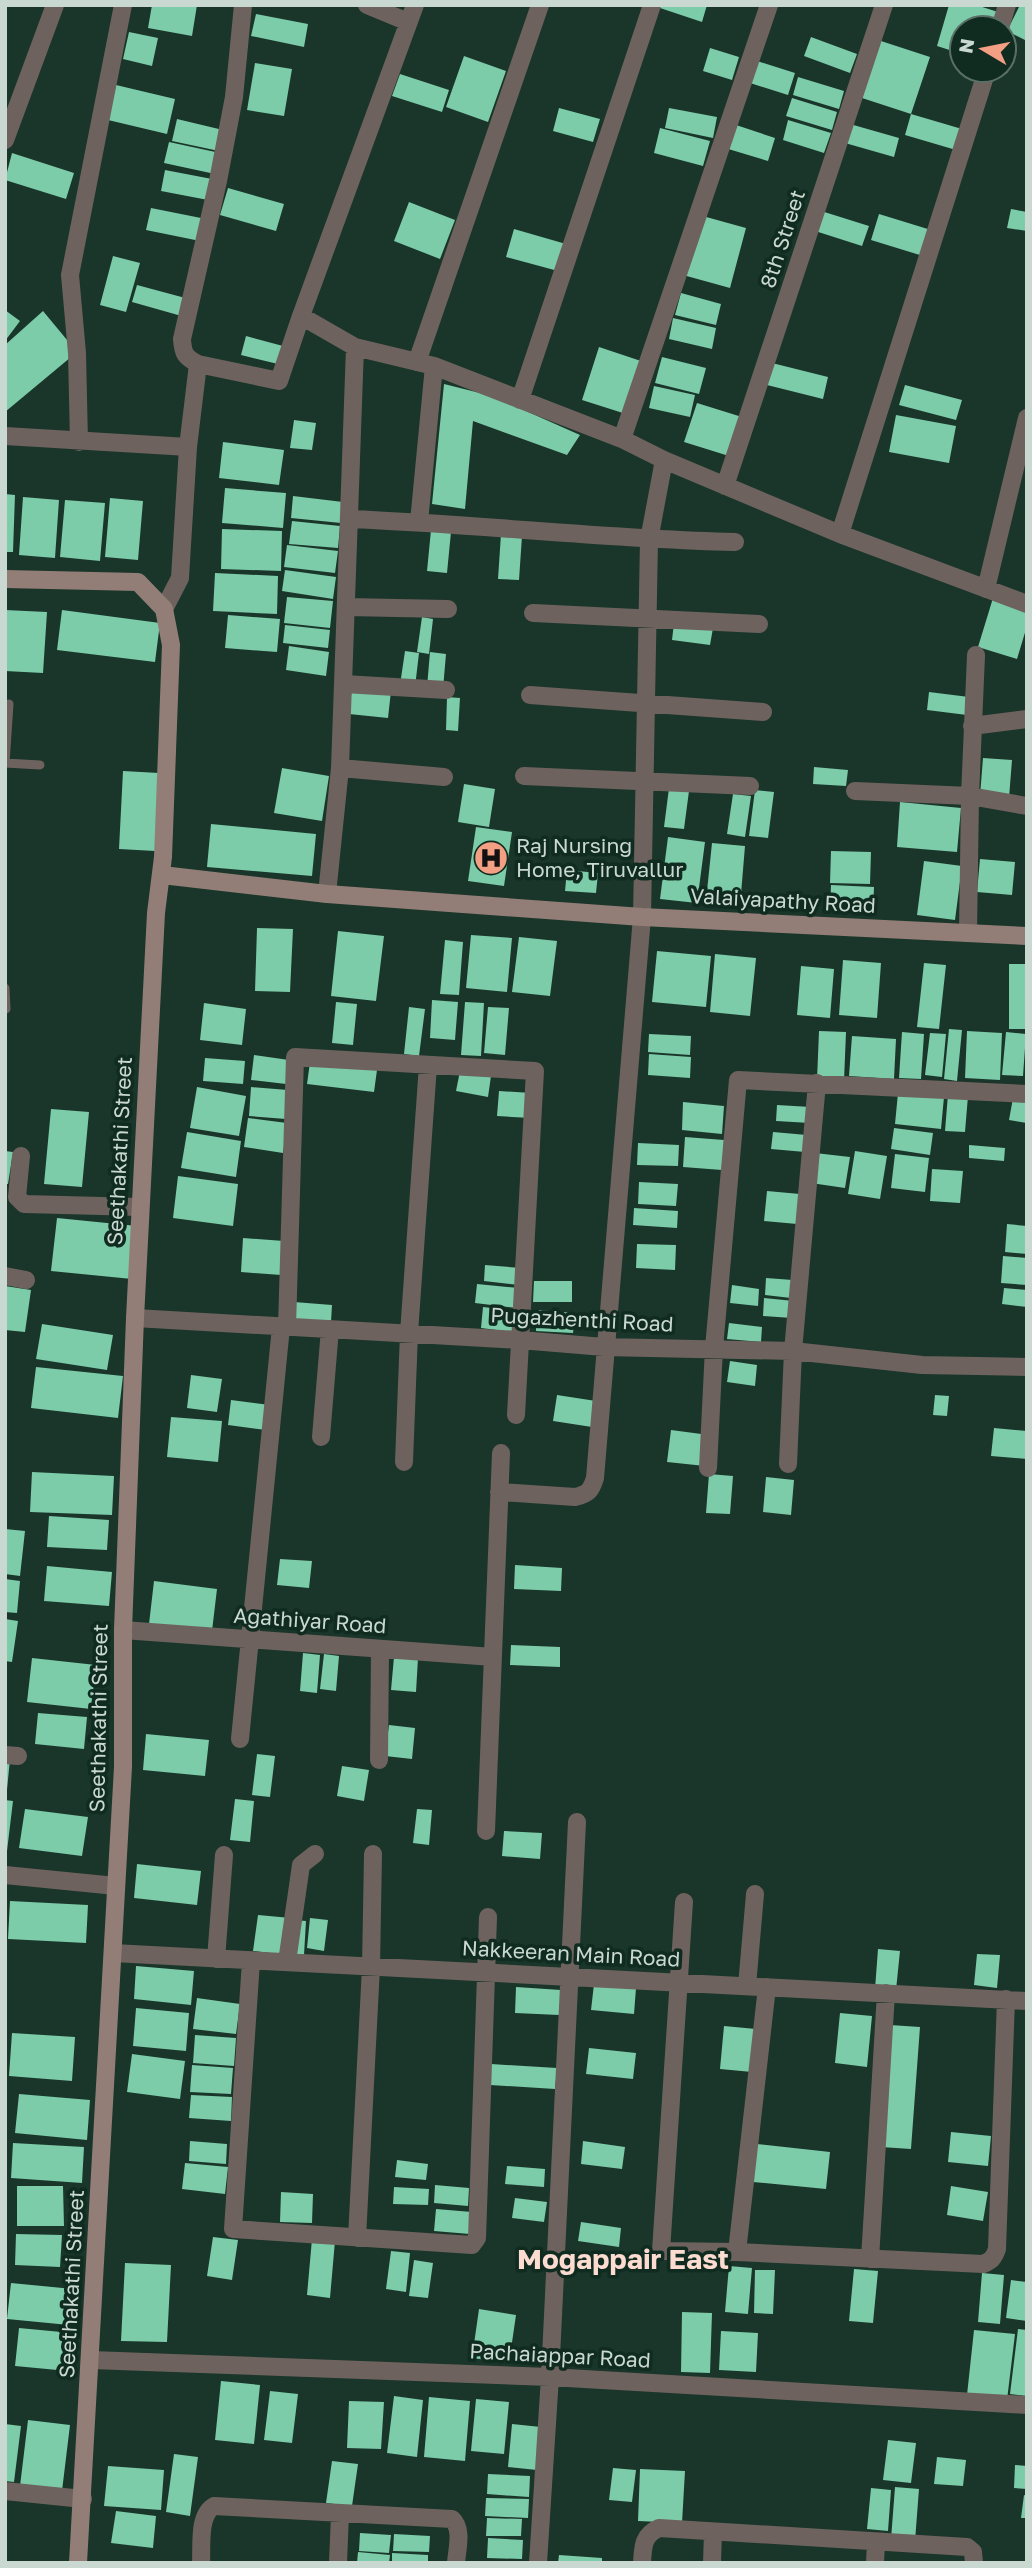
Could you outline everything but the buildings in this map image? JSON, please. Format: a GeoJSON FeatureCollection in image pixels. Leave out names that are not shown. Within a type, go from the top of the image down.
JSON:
{"type":"FeatureCollection","features":[{"type":"Feature","properties":{"kind":"street"},"geometry":{"type":"LineString","coordinates":[[5,140],[55,5]]}},
{"type":"Feature","properties":{"kind":"street"},"geometry":{"type":"LineString","coordinates":[[79,442],[77,353],[70,275],[122,5]]}},
{"type":"Feature","properties":{"kind":"street"},"geometry":{"type":"LineString","coordinates":[[243,5],[234,97],[183,339],[183,351],[186,358],[198,364],[279,381],[411,14],[367,5]]}},
{"type":"Feature","properties":{"kind":"street"},"geometry":{"type":"LineString","coordinates":[[419,522],[425,364],[540,5]]}},
{"type":"Feature","properties":{"kind":"street"},"geometry":{"type":"LineString","coordinates":[[520,400],[652,5]]}},
{"type":"Feature","properties":{"kind":"street"},"geometry":{"type":"LineString","coordinates":[[622,439],[769,5]]}},
{"type":"Feature","properties":{"kind":"street","name":"8th Street"},"geometry":{"type":"LineString","coordinates":[[725,486],[884,5]]}},
{"type":"Feature","properties":{"kind":"street"},"geometry":{"type":"LineString","coordinates":[[840,534],[983,84]]}},
{"type":"Feature","properties":{"kind":"street"},"geometry":{"type":"LineString","coordinates":[[301,316],[355,347],[425,364],[622,439],[664,460],[840,534],[1027,604]]}},
{"type":"Feature","properties":{"kind":"street"},"geometry":{"type":"LineString","coordinates":[[327,894],[340,768],[355,347]]}},
{"type":"Feature","properties":{"kind":"street"},"geometry":{"type":"LineString","coordinates":[[5,579],[138,582],[164,609],[180,578],[188,447],[198,364]]}},
{"type":"Feature","properties":{"kind":"street"},"geometry":{"type":"LineString","coordinates":[[986,589],[1027,418]]}},
{"type":"Feature","properties":{"kind":"street"},"geometry":{"type":"LineString","coordinates":[[5,436],[188,447]]}},
{"type":"Feature","properties":{"kind":"street"},"geometry":{"type":"LineString","coordinates":[[499,1492],[575,1497],[592,1489],[595,1478],[642,918],[649,540],[664,460]]}},
{"type":"Feature","properties":{"kind":"street"},"geometry":{"type":"LineString","coordinates":[[349,519],[649,540],[735,542]]}},
{"type":"Feature","properties":{"kind":"street"},"geometry":{"type":"LineString","coordinates":[[346,607],[448,609]]}},
{"type":"Feature","properties":{"kind":"street","name":"Seethakathi Street"},"geometry":{"type":"LineString","coordinates":[[78,2563],[123,1768],[123,1630],[135,1318],[156,913],[162,875],[171,645],[164,609]]}},
{"type":"Feature","properties":{"kind":"street"},"geometry":{"type":"LineString","coordinates":[[533,613],[759,624]]}},
{"type":"Feature","properties":{"kind":"street"},"geometry":{"type":"LineString","coordinates":[[968,933],[976,655]]}},
{"type":"Feature","properties":{"kind":"street"},"geometry":{"type":"LineString","coordinates":[[344,684],[446,690]]}},
{"type":"Feature","properties":{"kind":"street"},"geometry":{"type":"LineString","coordinates":[[530,695],[763,712]]}},
{"type":"Feature","properties":{"kind":"street"},"geometry":{"type":"LineString","coordinates":[[972,726],[1027,719]]}},
{"type":"Feature","properties":{"kind":"street"},"geometry":{"type":"LineString","coordinates":[[340,768],[444,777]]}},
{"type":"Feature","properties":{"kind":"street"},"geometry":{"type":"LineString","coordinates":[[524,776],[750,786]]}},
{"type":"Feature","properties":{"kind":"street"},"geometry":{"type":"LineString","coordinates":[[855,791],[970,796],[1027,806]]}},
{"type":"Feature","properties":{"kind":"street","name":"Valaiyapathy Road"},"geometry":{"type":"LineString","coordinates":[[162,875],[327,894],[642,918],[1027,936]]}},
{"type":"Feature","properties":{"kind":"street"},"geometry":{"type":"LineString","coordinates":[[240,1739],[284,1327],[295,1057],[535,1071],[516,1415]]}},
{"type":"Feature","properties":{"kind":"street"},"geometry":{"type":"LineString","coordinates":[[404,1462],[409,1333],[428,1065]]}},
{"type":"Feature","properties":{"kind":"street"},"geometry":{"type":"LineString","coordinates":[[708,1468],[714,1348],[738,1080],[1027,1094]]}},
{"type":"Feature","properties":{"kind":"street"},"geometry":{"type":"LineString","coordinates":[[788,1464],[793,1351],[817,1083]]}},
{"type":"Feature","properties":{"kind":"street"},"geometry":{"type":"LineString","coordinates":[[21,1156],[11,1196],[24,1204],[140,1208]]}},
{"type":"Feature","properties":{"kind":"street"},"geometry":{"type":"LineString","coordinates":[[5,1276],[26,1280]]}},
{"type":"Feature","properties":{"kind":"street","name":"Pugazhenthi Road"},"geometry":{"type":"LineString","coordinates":[[135,1318],[604,1347],[793,1351],[922,1365],[1027,1367]]}},
{"type":"Feature","properties":{"kind":"street"},"geometry":{"type":"LineString","coordinates":[[321,1437],[330,1329]]}},
{"type":"Feature","properties":{"kind":"street"},"geometry":{"type":"LineString","coordinates":[[486,1831],[501,1454]]}},
{"type":"Feature","properties":{"kind":"street","name":"Agathiyar Road"},"geometry":{"type":"LineString","coordinates":[[123,1630],[493,1657]]}},
{"type":"Feature","properties":{"kind":"street"},"geometry":{"type":"LineString","coordinates":[[379,1760],[380,1649]]}},
{"type":"Feature","properties":{"kind":"street"},"geometry":{"type":"LineString","coordinates":[[538,2563],[550,2377],[577,1822]]}},
{"type":"Feature","properties":{"kind":"street"},"geometry":{"type":"LineString","coordinates":[[287,1962],[301,1865],[315,1854]]}},
{"type":"Feature","properties":{"kind":"street"},"geometry":{"type":"LineString","coordinates":[[357,2238],[371,1967],[373,1854]]}},
{"type":"Feature","properties":{"kind":"street"},"geometry":{"type":"LineString","coordinates":[[216,1959],[224,1855]]}},
{"type":"Feature","properties":{"kind":"street"},"geometry":{"type":"LineString","coordinates":[[5,1875],[116,1886]]}},
{"type":"Feature","properties":{"kind":"street"},"geometry":{"type":"LineString","coordinates":[[747,1986],[755,1894]]}},
{"type":"Feature","properties":{"kind":"street"},"geometry":{"type":"LineString","coordinates":[[684,1902],[661,2251],[983,2264],[994,2258],[997,2249],[1006,1999]]}},
{"type":"Feature","properties":{"kind":"street"},"geometry":{"type":"LineString","coordinates":[[251,1961],[233,2229],[469,2245],[475,2243],[488,1917]]}},
{"type":"Feature","properties":{"kind":"street","name":"Nakkeeran Main Road"},"geometry":{"type":"LineString","coordinates":[[113,1953],[1027,2001]]}},
{"type":"Feature","properties":{"kind":"street"},"geometry":{"type":"LineString","coordinates":[[737,2252],[767,1987]]}},
{"type":"Feature","properties":{"kind":"street"},"geometry":{"type":"LineString","coordinates":[[870,2259],[886,1993]]}},
{"type":"Feature","properties":{"kind":"street","name":"Pachaiappar Road"},"geometry":{"type":"LineString","coordinates":[[91,2360],[550,2377],[1027,2405]]}},
{"type":"Feature","properties":{"kind":"street"},"geometry":{"type":"LineString","coordinates":[[5,2491],[83,2499]]}},
{"type":"Feature","properties":{"kind":"street"},"geometry":{"type":"LineString","coordinates":[[201,2563],[204,2516],[214,2506],[452,2519],[457,2523],[459,2532],[456,2563]]}},
{"type":"Feature","properties":{"kind":"street"},"geometry":{"type":"LineString","coordinates":[[338,2563],[340,2514]]}},
{"type":"Feature","properties":{"kind":"street"},"geometry":{"type":"LineString","coordinates":[[642,2563],[645,2539],[650,2532],[659,2528],[967,2547],[973,2552],[974,2563]]}},
{"type":"Feature","properties":{"kind":"street"},"geometry":{"type":"LineString","coordinates":[[712,2563],[713,2532]]}},
{"type":"Feature","properties":{"kind":"street"},"geometry":{"type":"LineString","coordinates":[[875,2563],[876,2542]]}},
{"type":"Feature","properties":{"kind":"lane"},"geometry":{"type":"LineString","coordinates":[[9,704],[5,763],[40,765]]}},
{"type":"Feature","properties":{"kind":"lane"},"geometry":{"type":"LineString","coordinates":[[5,988],[6,1009]]}},
{"type":"Feature","properties":{"kind":"place","name":"Raj Nursing Home, Tiruvallur"},"geometry":{"type":"Point","coordinates":[491,858]}},
{"type":"Feature","properties":{"kind":"district","name":"Mogappair East"},"geometry":{"type":"Point","coordinates":[623,2259]}}]}
